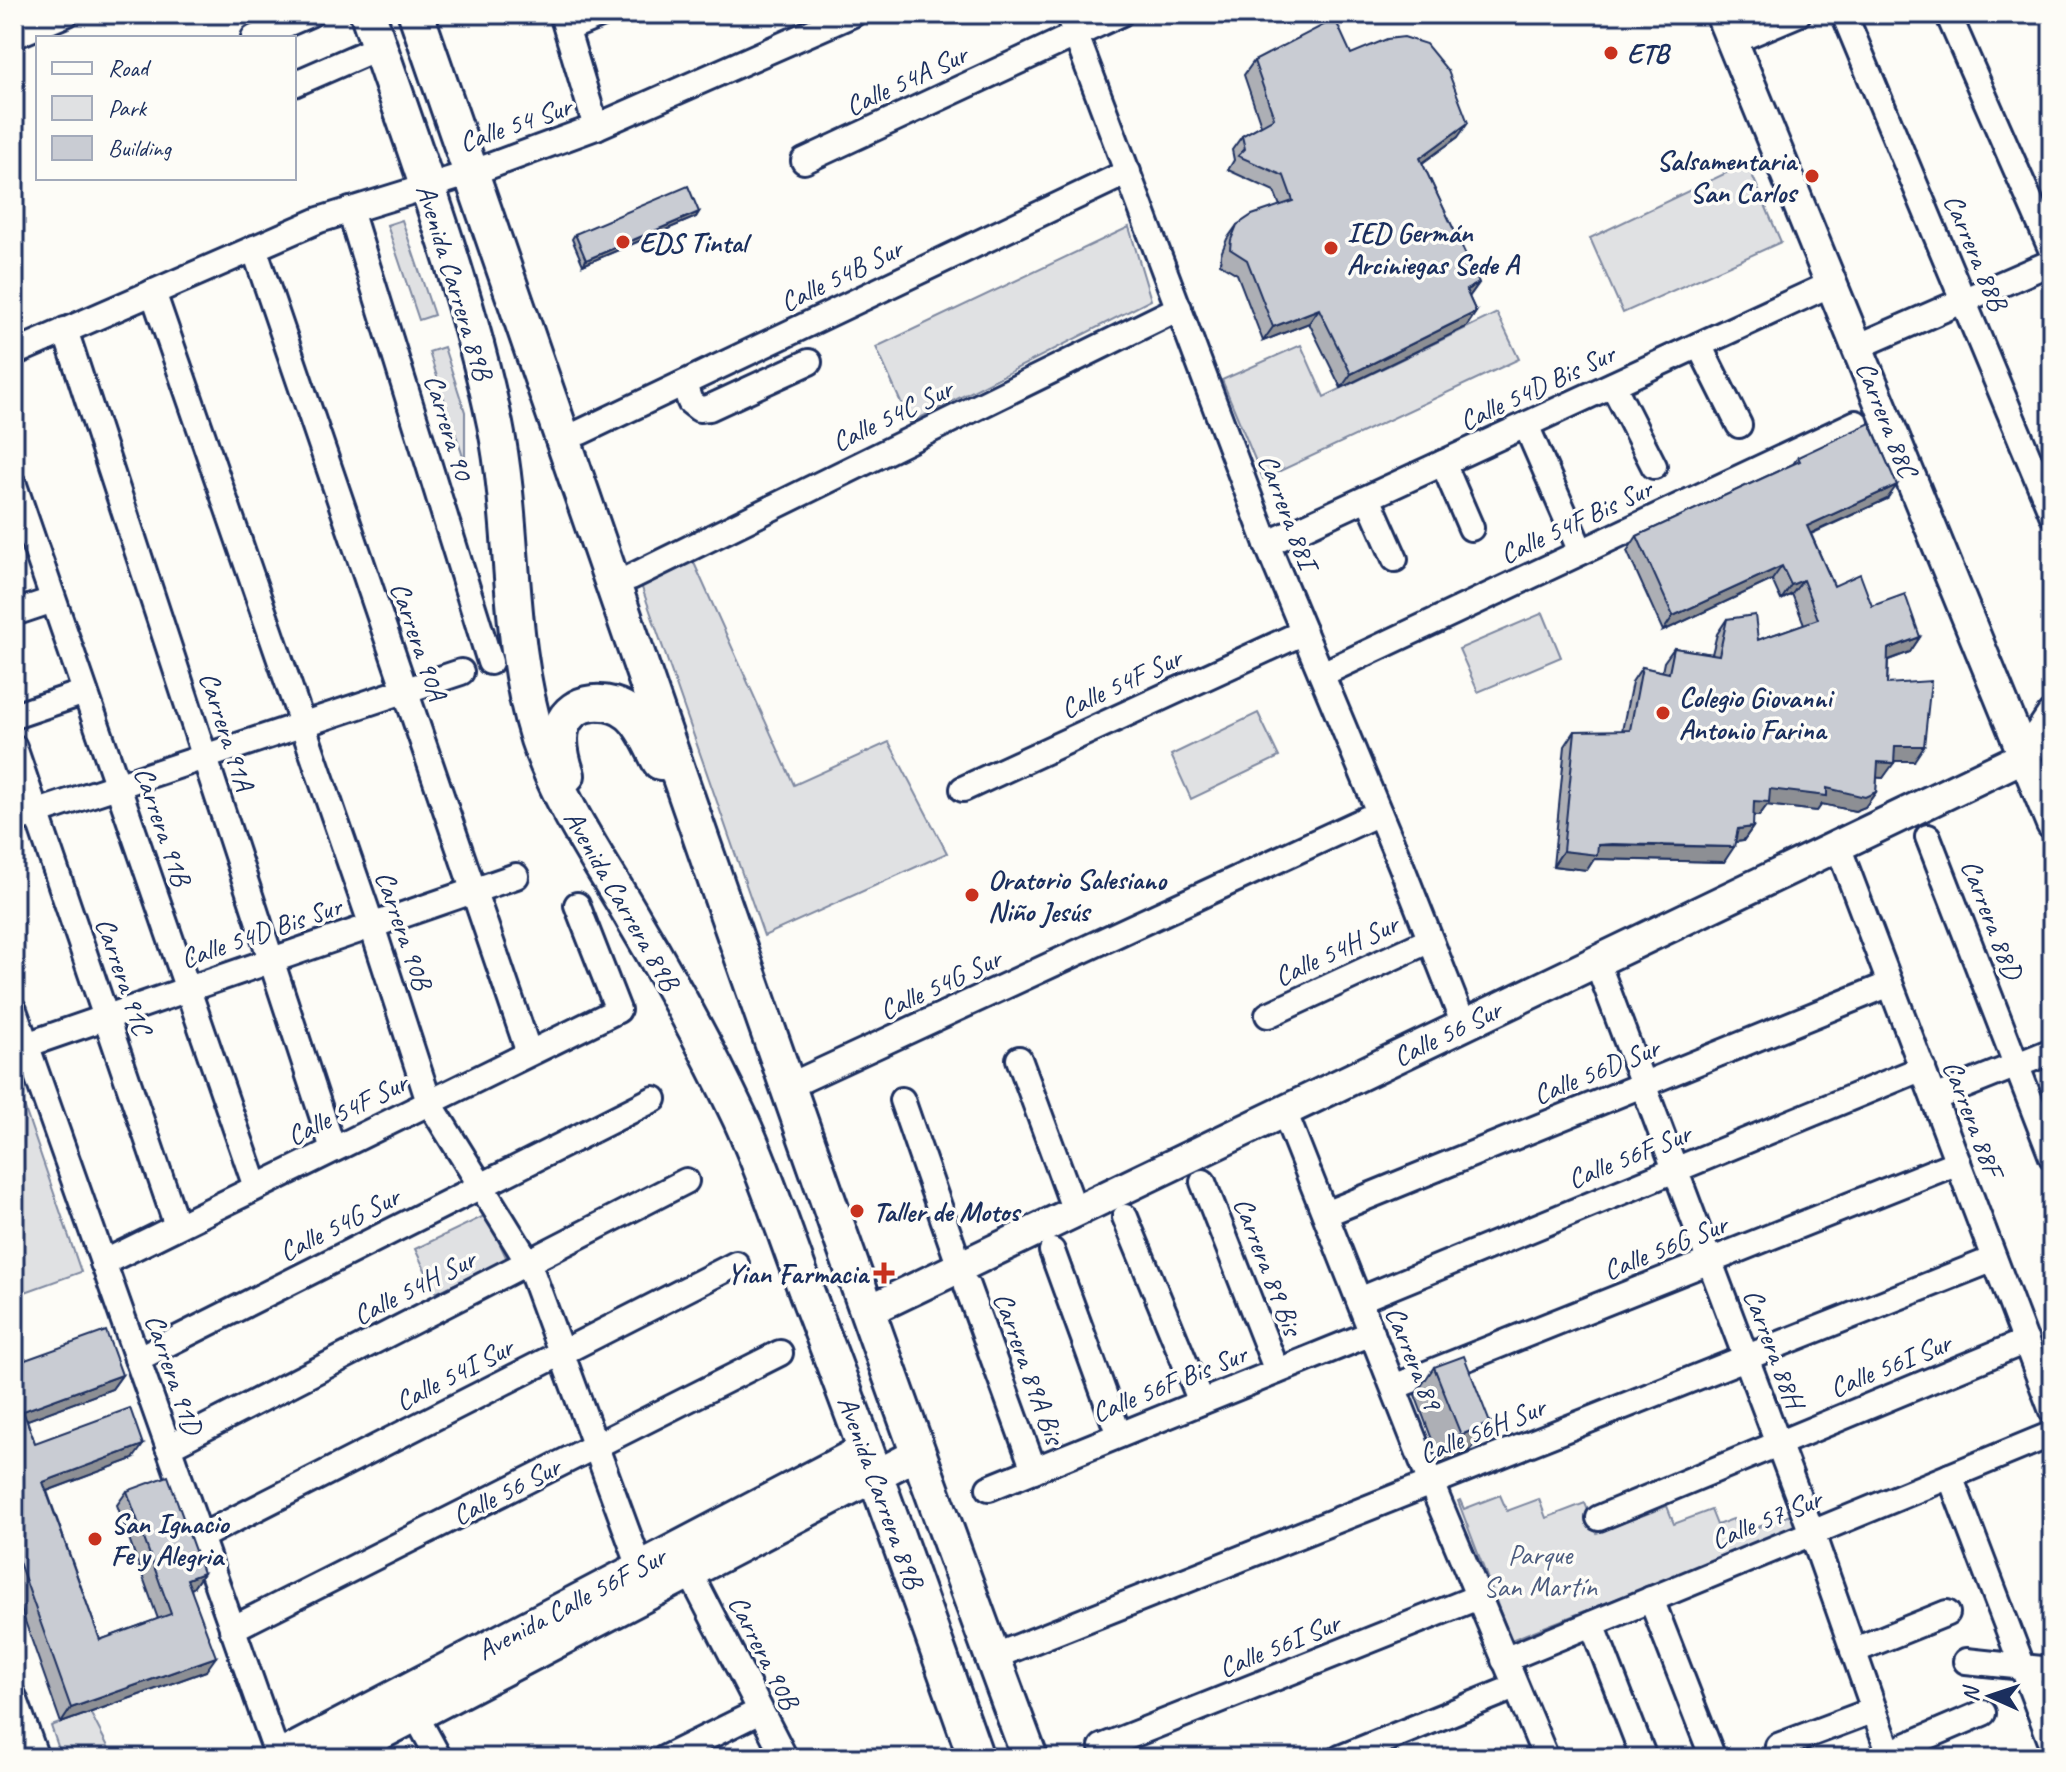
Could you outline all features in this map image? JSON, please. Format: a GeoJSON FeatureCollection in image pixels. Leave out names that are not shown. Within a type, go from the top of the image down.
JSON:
{"type":"FeatureCollection","features":[{"type":"Feature","properties":{"kind":"main road","name":"Avenida Carrera 89B"},"geometry":{"type":"LineString","coordinates":[[368,14],[426,185],[479,358],[496,427],[531,715],[552,776],[578,828],[671,984],[743,1124],[872,1461],[976,1758]]}},
{"type":"Feature","properties":{"kind":"main road","name":"Avenida Carrera 89B"},"geometry":{"type":"LineString","coordinates":[[416,14],[787,1087],[1030,1758]]}},
{"type":"Feature","properties":{"kind":"main road"},"geometry":{"type":"LineString","coordinates":[[612,883],[570,784],[561,750],[560,737],[566,719],[581,706],[602,703],[621,708],[642,727],[706,851]]}},
{"type":"Feature","properties":{"kind":"street"},"geometry":{"type":"LineString","coordinates":[[14,36],[66,14]]}},
{"type":"Feature","properties":{"kind":"street"},"geometry":{"type":"LineString","coordinates":[[259,36],[310,14]]}},
{"type":"Feature","properties":{"kind":"street"},"geometry":{"type":"LineString","coordinates":[[596,127],[564,22],[603,14]]}},
{"type":"Feature","properties":{"kind":"street","name":"Calle 54 Sur"},"geometry":{"type":"LineString","coordinates":[[14,353],[319,220],[471,173],[596,127],[815,22],[853,14]]}},
{"type":"Feature","properties":{"kind":"street","name":"Calle 54A Sur"},"geometry":{"type":"LineString","coordinates":[[804,161],[1072,24],[1120,14]]}},
{"type":"Feature","properties":{"kind":"street","name":"Carrera 88C"},"geometry":{"type":"LineString","coordinates":[[1721,14],[2052,824]]}},
{"type":"Feature","properties":{"kind":"street"},"geometry":{"type":"LineString","coordinates":[[1732,42],[1798,14]]}},
{"type":"Feature","properties":{"kind":"street","name":"Carrera 88B"},"geometry":{"type":"LineString","coordinates":[[1844,14],[2052,514]]}},
{"type":"Feature","properties":{"kind":"street"},"geometry":{"type":"LineString","coordinates":[[1948,14],[2052,251]]}},
{"type":"Feature","properties":{"kind":"street","name":"Carrera 88I"},"geometry":{"type":"LineString","coordinates":[[1072,24],[1267,544],[1464,1025]]}},
{"type":"Feature","properties":{"kind":"street"},"geometry":{"type":"LineString","coordinates":[[296,83],[379,47]]}},
{"type":"Feature","properties":{"kind":"street","name":"Calle 54B Sur"},"geometry":{"type":"LineString","coordinates":[[581,432],[1128,172]]}},
{"type":"Feature","properties":{"kind":"street","name":"Carrera 90"},"geometry":{"type":"LineString","coordinates":[[350,210],[490,662]]}},
{"type":"Feature","properties":{"kind":"street","name":"Carrera 90A"},"geometry":{"type":"LineString","coordinates":[[254,248],[529,1053]]}},
{"type":"Feature","properties":{"kind":"street"},"geometry":{"type":"LineString","coordinates":[[1857,347],[2052,262]]}},
{"type":"Feature","properties":{"kind":"street","name":"Calle 54D Bis Sur"},"geometry":{"type":"LineString","coordinates":[[1267,544],[1831,284]]}},
{"type":"Feature","properties":{"kind":"street","name":"Carrera 90B"},"geometry":{"type":"LineString","coordinates":[[153,292],[372,926],[429,1102],[528,1262],[640,1567]]}},
{"type":"Feature","properties":{"kind":"street","name":"Calle 54C Sur"},"geometry":{"type":"LineString","coordinates":[[631,577],[1179,308]]}},
{"type":"Feature","properties":{"kind":"street","name":"Carrera 91A"},"geometry":{"type":"LineString","coordinates":[[65,330],[333,1149]]}},
{"type":"Feature","properties":{"kind":"street"},"geometry":{"type":"LineString","coordinates":[[1699,345],[1739,425]]}},
{"type":"Feature","properties":{"kind":"street"},"geometry":{"type":"LineString","coordinates":[[684,384],[690,402],[699,409],[709,408],[809,362]]}},
{"type":"Feature","properties":{"kind":"street"},"geometry":{"type":"LineString","coordinates":[[1613,385],[1654,466]]}},
{"type":"Feature","properties":{"kind":"street","name":"Calle 54F Bis Sur"},"geometry":{"type":"LineString","coordinates":[[1322,674],[1856,423]]}},
{"type":"Feature","properties":{"kind":"street"},"geometry":{"type":"LineString","coordinates":[[1526,425],[1581,552]]}},
{"type":"Feature","properties":{"kind":"street"},"geometry":{"type":"LineString","coordinates":[[1443,463],[1471,528]]}},
{"type":"Feature","properties":{"kind":"street"},"geometry":{"type":"LineString","coordinates":[[1368,498],[1395,559]]}},
{"type":"Feature","properties":{"kind":"street","name":"Carrera 91B"},"geometry":{"type":"LineString","coordinates":[[16,500],[256,1187]]}},
{"type":"Feature","properties":{"kind":"street"},"geometry":{"type":"LineString","coordinates":[[14,613],[53,600]]}},
{"type":"Feature","properties":{"kind":"street","name":"Calle 54F Sur"},"geometry":{"type":"LineString","coordinates":[[963,789],[1304,632]]}},
{"type":"Feature","properties":{"kind":"street"},"geometry":{"type":"LineString","coordinates":[[25,816],[461,672]]}},
{"type":"Feature","properties":{"kind":"street"},"geometry":{"type":"LineString","coordinates":[[14,716],[85,692]]}},
{"type":"Feature","properties":{"kind":"street"},"geometry":{"type":"LineString","coordinates":[[2025,756],[2052,716]]}},
{"type":"Feature","properties":{"kind":"street","name":"Carrera 91C"},"geometry":{"type":"LineString","coordinates":[[14,747],[25,816],[106,1017],[177,1226]]}},
{"type":"Feature","properties":{"kind":"street","name":"Calle 56 Sur"},"geometry":{"type":"LineString","coordinates":[[868,1311],[964,1277],[1075,1211],[2025,756]]}},
{"type":"Feature","properties":{"kind":"street","name":"Calle 54G Sur"},"geometry":{"type":"LineString","coordinates":[[787,1087],[1379,813]]}},
{"type":"Feature","properties":{"kind":"street","name":"Carrera 88D"},"geometry":{"type":"LineString","coordinates":[[1928,837],[2052,1157]]}},
{"type":"Feature","properties":{"kind":"street","name":"Carrera 88F"},"geometry":{"type":"LineString","coordinates":[[1838,846],[2052,1411]]}},
{"type":"Feature","properties":{"kind":"street","name":"Calle 54D Bis Sur"},"geometry":{"type":"LineString","coordinates":[[26,1045],[516,876]]}},
{"type":"Feature","properties":{"kind":"street","name":"Calle 54F Sur"},"geometry":{"type":"LineString","coordinates":[[103,1263],[618,1010],[577,905]]}},
{"type":"Feature","properties":{"kind":"street","name":"Calle 54H Sur"},"geometry":{"type":"LineString","coordinates":[[1268,1015],[1430,940]]}},
{"type":"Feature","properties":{"kind":"street","name":"Carrera 88H"},"geometry":{"type":"LineString","coordinates":[[1597,962],[1812,1533],[1890,1756]]}},
{"type":"Feature","properties":{"kind":"street","name":"Calle 56D Sur"},"geometry":{"type":"LineString","coordinates":[[1325,1214],[1890,984]]}},
{"type":"Feature","properties":{"kind":"street","name":"Carrera 91D"},"geometry":{"type":"LineString","coordinates":[[14,1010],[277,1757]]}},
{"type":"Feature","properties":{"kind":"street"},"geometry":{"type":"LineString","coordinates":[[1934,1098],[2052,1051]]}},
{"type":"Feature","properties":{"kind":"street"},"geometry":{"type":"LineString","coordinates":[[1019,1059],[1075,1211]]}},
{"type":"Feature","properties":{"kind":"street","name":"Calle 56F Sur"},"geometry":{"type":"LineString","coordinates":[[1359,1300],[1923,1068]]}},
{"type":"Feature","properties":{"kind":"street","name":"Calle 54G Sur"},"geometry":{"type":"LineString","coordinates":[[137,1359],[654,1099]]}},
{"type":"Feature","properties":{"kind":"street","name":"Carrera 89A Bis"},"geometry":{"type":"LineString","coordinates":[[902,1100],[1034,1470]]}},
{"type":"Feature","properties":{"kind":"street","name":"Carrera 89"},"geometry":{"type":"LineString","coordinates":[[1284,1111],[1431,1483],[1546,1758]]}},
{"type":"Feature","properties":{"kind":"street","name":"Calle 56G Sur"},"geometry":{"type":"LineString","coordinates":[[1394,1387],[1958,1162]]}},
{"type":"Feature","properties":{"kind":"street","name":"Calle 54H Sur"},"geometry":{"type":"LineString","coordinates":[[168,1447],[686,1181]]}},
{"type":"Feature","properties":{"kind":"street","name":"Carrera 89 Bis"},"geometry":{"type":"LineString","coordinates":[[1203,1182],[1277,1371]]}},
{"type":"Feature","properties":{"kind":"street"},"geometry":{"type":"LineString","coordinates":[[1125,1217],[1201,1402]]}},
{"type":"Feature","properties":{"kind":"street"},"geometry":{"type":"LineString","coordinates":[[1052,1251],[1119,1435]]}},
{"type":"Feature","properties":{"kind":"street","name":"Calle 56H Sur"},"geometry":{"type":"LineString","coordinates":[[993,1657],[1994,1259]]}},
{"type":"Feature","properties":{"kind":"street","name":"Calle 54I Sur"},"geometry":{"type":"LineString","coordinates":[[200,1537],[736,1264]]}},
{"type":"Feature","properties":{"kind":"street","name":"Calle 56F Bis Sur"},"geometry":{"type":"LineString","coordinates":[[989,1488],[1372,1333]]}},
{"type":"Feature","properties":{"kind":"street","name":"Calle 56I Sur"},"geometry":{"type":"LineString","coordinates":[[1599,1518],[2026,1341]]}},
{"type":"Feature","properties":{"kind":"street","name":"Calle 56 Sur"},"geometry":{"type":"LineString","coordinates":[[232,1629],[780,1353]]}},
{"type":"Feature","properties":{"kind":"street","name":"Calle 57 Sur"},"geometry":{"type":"LineString","coordinates":[[1504,1660],[2052,1434]]}},
{"type":"Feature","properties":{"kind":"street","name":"Avenida Calle 56F Sur"},"geometry":{"type":"LineString","coordinates":[[277,1757],[640,1567],[872,1461],[919,1453]]}},
{"type":"Feature","properties":{"kind":"street","name":"Avenida Calle 56F Sur"},"geometry":{"type":"LineString","coordinates":[[335,1758],[690,1573],[872,1461]]}},
{"type":"Feature","properties":{"kind":"street"},"geometry":{"type":"LineString","coordinates":[[1950,1476],[2052,1744]]}},
{"type":"Feature","properties":{"kind":"street","name":"Carrera 90B"},"geometry":{"type":"LineString","coordinates":[[690,1573],[785,1758]]}},
{"type":"Feature","properties":{"kind":"street","name":"Calle 56I Sur"},"geometry":{"type":"LineString","coordinates":[[1102,1747],[1478,1597]]}},
{"type":"Feature","properties":{"kind":"street"},"geometry":{"type":"LineString","coordinates":[[1651,1599],[1713,1758]]}},
{"type":"Feature","properties":{"kind":"street"},"geometry":{"type":"LineString","coordinates":[[1853,1651],[1947,1613]]}},
{"type":"Feature","properties":{"kind":"street"},"geometry":{"type":"LineString","coordinates":[[1592,1624],[1644,1758]]}},
{"type":"Feature","properties":{"kind":"street"},"geometry":{"type":"LineString","coordinates":[[1966,1661],[2052,1670]]}},
{"type":"Feature","properties":{"kind":"street"},"geometry":{"type":"LineString","coordinates":[[1340,1758],[1515,1687]]}},
{"type":"Feature","properties":{"kind":"street"},"geometry":{"type":"LineString","coordinates":[[14,1697],[36,1758]]}},
{"type":"Feature","properties":{"kind":"street"},"geometry":{"type":"LineString","coordinates":[[1778,1746],[1874,1710]]}},
{"type":"Feature","properties":{"kind":"street"},"geometry":{"type":"LineString","coordinates":[[665,1758],[760,1711]]}},
{"type":"Feature","properties":{"kind":"street"},"geometry":{"type":"LineString","coordinates":[[1890,1756],[1983,1713]]}},
{"type":"Feature","properties":{"kind":"street"},"geometry":{"type":"LineString","coordinates":[[416,1716],[439,1758]]}},
{"type":"Feature","properties":{"kind":"green space"},"geometry":{"type":"Polygon","coordinates":[[[1747,163],[1781,242],[1623,313],[1590,238],[1747,163]]]}},
{"type":"Feature","properties":{"kind":"green space"},"geometry":{"type":"Polygon","coordinates":[[[402,220],[434,315],[419,320],[387,225],[402,220]]]}},
{"type":"Feature","properties":{"kind":"green space"},"geometry":{"type":"Polygon","coordinates":[[[1129,227],[1151,300],[910,423],[876,347],[1129,227]]]}},
{"type":"Feature","properties":{"kind":"green space"},"geometry":{"type":"Polygon","coordinates":[[[1497,313],[1519,359],[1263,479],[1222,380],[1301,345],[1324,397],[1497,313]]]}},
{"type":"Feature","properties":{"kind":"green space"},"geometry":{"type":"Polygon","coordinates":[[[444,347],[465,412],[465,463],[429,352],[444,347]]]}},
{"type":"Feature","properties":{"kind":"green space"},"geometry":{"type":"Polygon","coordinates":[[[690,554],[794,785],[889,742],[947,853],[764,936],[641,585],[690,554]]]}},
{"type":"Feature","properties":{"kind":"green space"},"geometry":{"type":"Polygon","coordinates":[[[1543,613],[1561,657],[1478,692],[1459,649],[1543,613]]]}},
{"type":"Feature","properties":{"kind":"green space"},"geometry":{"type":"Polygon","coordinates":[[[1258,713],[1279,757],[1191,799],[1171,755],[1258,713]]]}},
{"type":"Feature","properties":{"kind":"green space"},"geometry":{"type":"Polygon","coordinates":[[[14,1077],[81,1272],[14,1296],[14,1077]]]}},
{"type":"Feature","properties":{"kind":"green space"},"geometry":{"type":"Polygon","coordinates":[[[486,1215],[507,1259],[436,1293],[415,1249],[486,1215]]]}},
{"type":"Feature","properties":{"kind":"green space","name":"Parque San Martín"},"geometry":{"type":"Polygon","coordinates":[[[1500,1495],[1507,1511],[1539,1499],[1546,1518],[1585,1503],[1597,1533],[1667,1506],[1674,1524],[1711,1510],[1717,1525],[1733,1519],[1740,1534],[1795,1513],[1800,1527],[1511,1640],[1458,1501],[1464,1509],[1500,1495]]]}},
{"type":"Feature","properties":{"kind":"green space"},"geometry":{"type":"Polygon","coordinates":[[[90,1712],[114,1758],[62,1758],[51,1726],[90,1712]]]}},
{"type":"Feature","properties":{"kind":"building"},"geometry":{"type":"Polygon","coordinates":[[[1335,19],[1351,54],[1387,39],[1404,37],[1426,44],[1448,71],[1468,123],[1420,158],[1479,283],[1466,290],[1476,312],[1351,374],[1319,309],[1273,327],[1247,260],[1230,249],[1237,225],[1252,215],[1293,201],[1284,176],[1238,156],[1245,149],[1242,136],[1274,118],[1254,61],[1335,19]]]}},
{"type":"Feature","properties":{"kind":"building"},"geometry":{"type":"Polygon","coordinates":[[[688,186],[699,212],[586,260],[575,234],[688,186]]]}},
{"type":"Feature","properties":{"kind":"building"},"geometry":{"type":"Polygon","coordinates":[[[1870,423],[1897,485],[1807,526],[1834,586],[1860,574],[1872,606],[1905,594],[1920,637],[1888,649],[1887,684],[1931,681],[1924,746],[1895,746],[1894,763],[1878,762],[1876,792],[1865,797],[1827,788],[1827,796],[1770,789],[1769,802],[1754,801],[1753,827],[1738,829],[1734,847],[1612,844],[1598,845],[1597,855],[1563,851],[1575,731],[1630,730],[1642,667],[1669,673],[1674,648],[1719,655],[1727,619],[1755,615],[1758,640],[1818,619],[1803,580],[1791,585],[1782,566],[1673,616],[1637,536],[1800,461],[1798,457],[1870,423]]]}},
{"type":"Feature","properties":{"kind":"building"},"geometry":{"type":"Polygon","coordinates":[[[106,1331],[122,1375],[23,1411],[35,1443],[130,1408],[143,1445],[43,1482],[100,1640],[171,1614],[127,1491],[168,1476],[203,1573],[187,1579],[216,1657],[71,1708],[14,1548],[14,1364],[106,1331]]]}},
{"type":"Feature","properties":{"kind":"building"},"geometry":{"type":"Polygon","coordinates":[[[1464,1356],[1490,1423],[1461,1435],[1434,1367],[1464,1356]]]}},
{"type":"Feature","properties":{"kind":"place","name":"ETB"},"geometry":{"type":"Point","coordinates":[1611,53]}},
{"type":"Feature","properties":{"kind":"place","name":"Salsamentaria San Carlos"},"geometry":{"type":"Point","coordinates":[1812,176]}},
{"type":"Feature","properties":{"kind":"place","name":"EDS Tintal"},"geometry":{"type":"Point","coordinates":[623,242]}},
{"type":"Feature","properties":{"kind":"place","name":"IED Germán Arciniegas Sede A"},"geometry":{"type":"Point","coordinates":[1331,248]}},
{"type":"Feature","properties":{"kind":"place","name":"Colegio Giovanni Antonio Farina"},"geometry":{"type":"Point","coordinates":[1663,713]}},
{"type":"Feature","properties":{"kind":"place","name":"Oratorio Salesiano Niño Jesús"},"geometry":{"type":"Point","coordinates":[972,895]}},
{"type":"Feature","properties":{"kind":"place","name":"Taller de Motos"},"geometry":{"type":"Point","coordinates":[857,1211]}},
{"type":"Feature","properties":{"kind":"place","name":"Yian Farmacia"},"geometry":{"type":"Point","coordinates":[884,1273]}},
{"type":"Feature","properties":{"kind":"place","name":"San Ignacio Fe y Alegria"},"geometry":{"type":"Point","coordinates":[95,1539]}}]}
